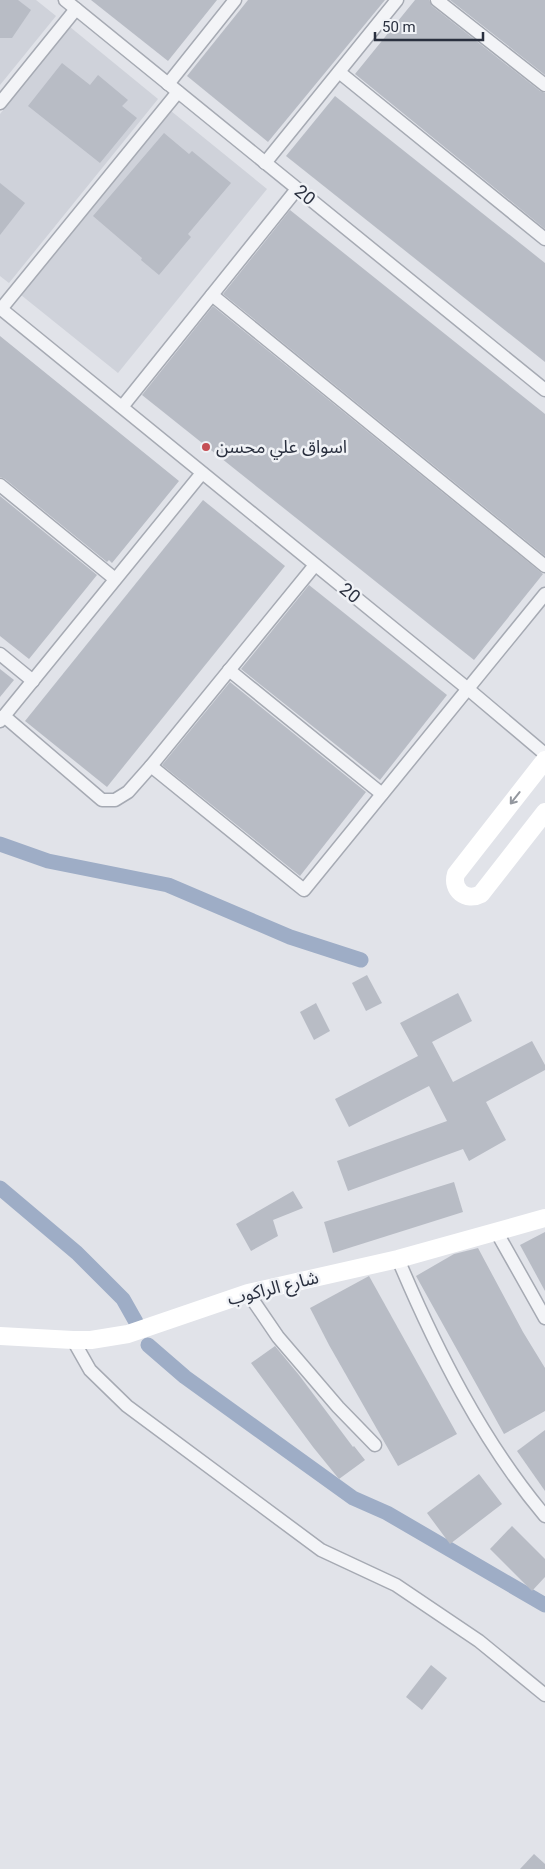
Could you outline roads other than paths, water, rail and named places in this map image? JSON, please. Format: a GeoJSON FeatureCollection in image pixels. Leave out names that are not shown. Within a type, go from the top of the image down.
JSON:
{"type":"FeatureCollection","features":[{"type":"Feature","properties":{"kind":"street","name":"20"},"geometry":{"type":"LineString","coordinates":[[65,0],[545,390]]}},
{"type":"Feature","properties":{"kind":"street"},"geometry":{"type":"LineString","coordinates":[[266,163],[396,0]]}},
{"type":"Feature","properties":{"kind":"street"},"geometry":{"type":"LineString","coordinates":[[437,0],[545,85]]}},
{"type":"Feature","properties":{"kind":"street"},"geometry":{"type":"LineString","coordinates":[[0,308],[173,88],[234,1]]}},
{"type":"Feature","properties":{"kind":"street"},"geometry":{"type":"LineString","coordinates":[[0,103],[76,9]]}},
{"type":"Feature","properties":{"kind":"street"},"geometry":{"type":"LineString","coordinates":[[339,72],[545,239]]}},
{"type":"Feature","properties":{"kind":"street"},"geometry":{"type":"LineString","coordinates":[[122,407],[297,189]]}},
{"type":"Feature","properties":{"kind":"street"},"geometry":{"type":"LineString","coordinates":[[212,295],[545,566]]}},
{"type":"Feature","properties":{"kind":"street","name":"20"},"geometry":{"type":"LineString","coordinates":[[0,308],[468,689],[545,754]]}},
{"type":"Feature","properties":{"kind":"street"},"geometry":{"type":"LineString","coordinates":[[202,473],[2,718],[102,800],[115,800],[128,792],[315,565]]}},
{"type":"Feature","properties":{"kind":"street"},"geometry":{"type":"LineString","coordinates":[[0,485],[115,579]]}},
{"type":"Feature","properties":{"kind":"street"},"geometry":{"type":"LineString","coordinates":[[151,766],[304,890],[545,594]]}},
{"type":"Feature","properties":{"kind":"street"},"geometry":{"type":"LineString","coordinates":[[0,654],[32,681]]}},
{"type":"Feature","properties":{"kind":"street"},"geometry":{"type":"LineString","coordinates":[[229,670],[382,794]]}},
{"type":"Feature","properties":{"kind":"street"},"geometry":{"type":"LineString","coordinates":[[545,760],[456,874],[455,883],[459,892],[472,897],[481,894],[545,812]]}},
{"type":"Feature","properties":{"kind":"street","name":"شارع الراكوب"},"geometry":{"type":"LineString","coordinates":[[0,1336],[73,1340],[101,1339],[128,1334],[248,1293],[398,1259],[545,1218]]}},
{"type":"Feature","properties":{"kind":"street"},"geometry":{"type":"LineString","coordinates":[[496,1231],[545,1318]]}},
{"type":"Feature","properties":{"kind":"street"},"geometry":{"type":"LineString","coordinates":[[398,1259],[415,1298],[460,1388],[494,1446],[525,1493],[545,1516]]}},
{"type":"Feature","properties":{"kind":"street"},"geometry":{"type":"LineString","coordinates":[[248,1293],[278,1337],[338,1407],[375,1445]]}},
{"type":"Feature","properties":{"kind":"street"},"geometry":{"type":"LineString","coordinates":[[73,1340],[90,1370],[127,1406],[321,1550],[396,1585],[479,1641],[545,1694]]}},
{"type":"Feature","properties":{"kind":"waterway"},"geometry":{"type":"LineString","coordinates":[[0,844],[48,861],[168,885],[290,937],[361,960]]}},
{"type":"Feature","properties":{"kind":"waterway"},"geometry":{"type":"LineString","coordinates":[[0,1188],[77,1253],[123,1299],[136,1322]]}},
{"type":"Feature","properties":{"kind":"waterway"},"geometry":{"type":"LineString","coordinates":[[148,1345],[185,1377],[353,1498],[387,1513],[545,1605]]}},
{"type":"Feature","properties":{"kind":"place","name":"اسواق علي محسن"},"geometry":{"type":"Point","coordinates":[206,447]}}]}
